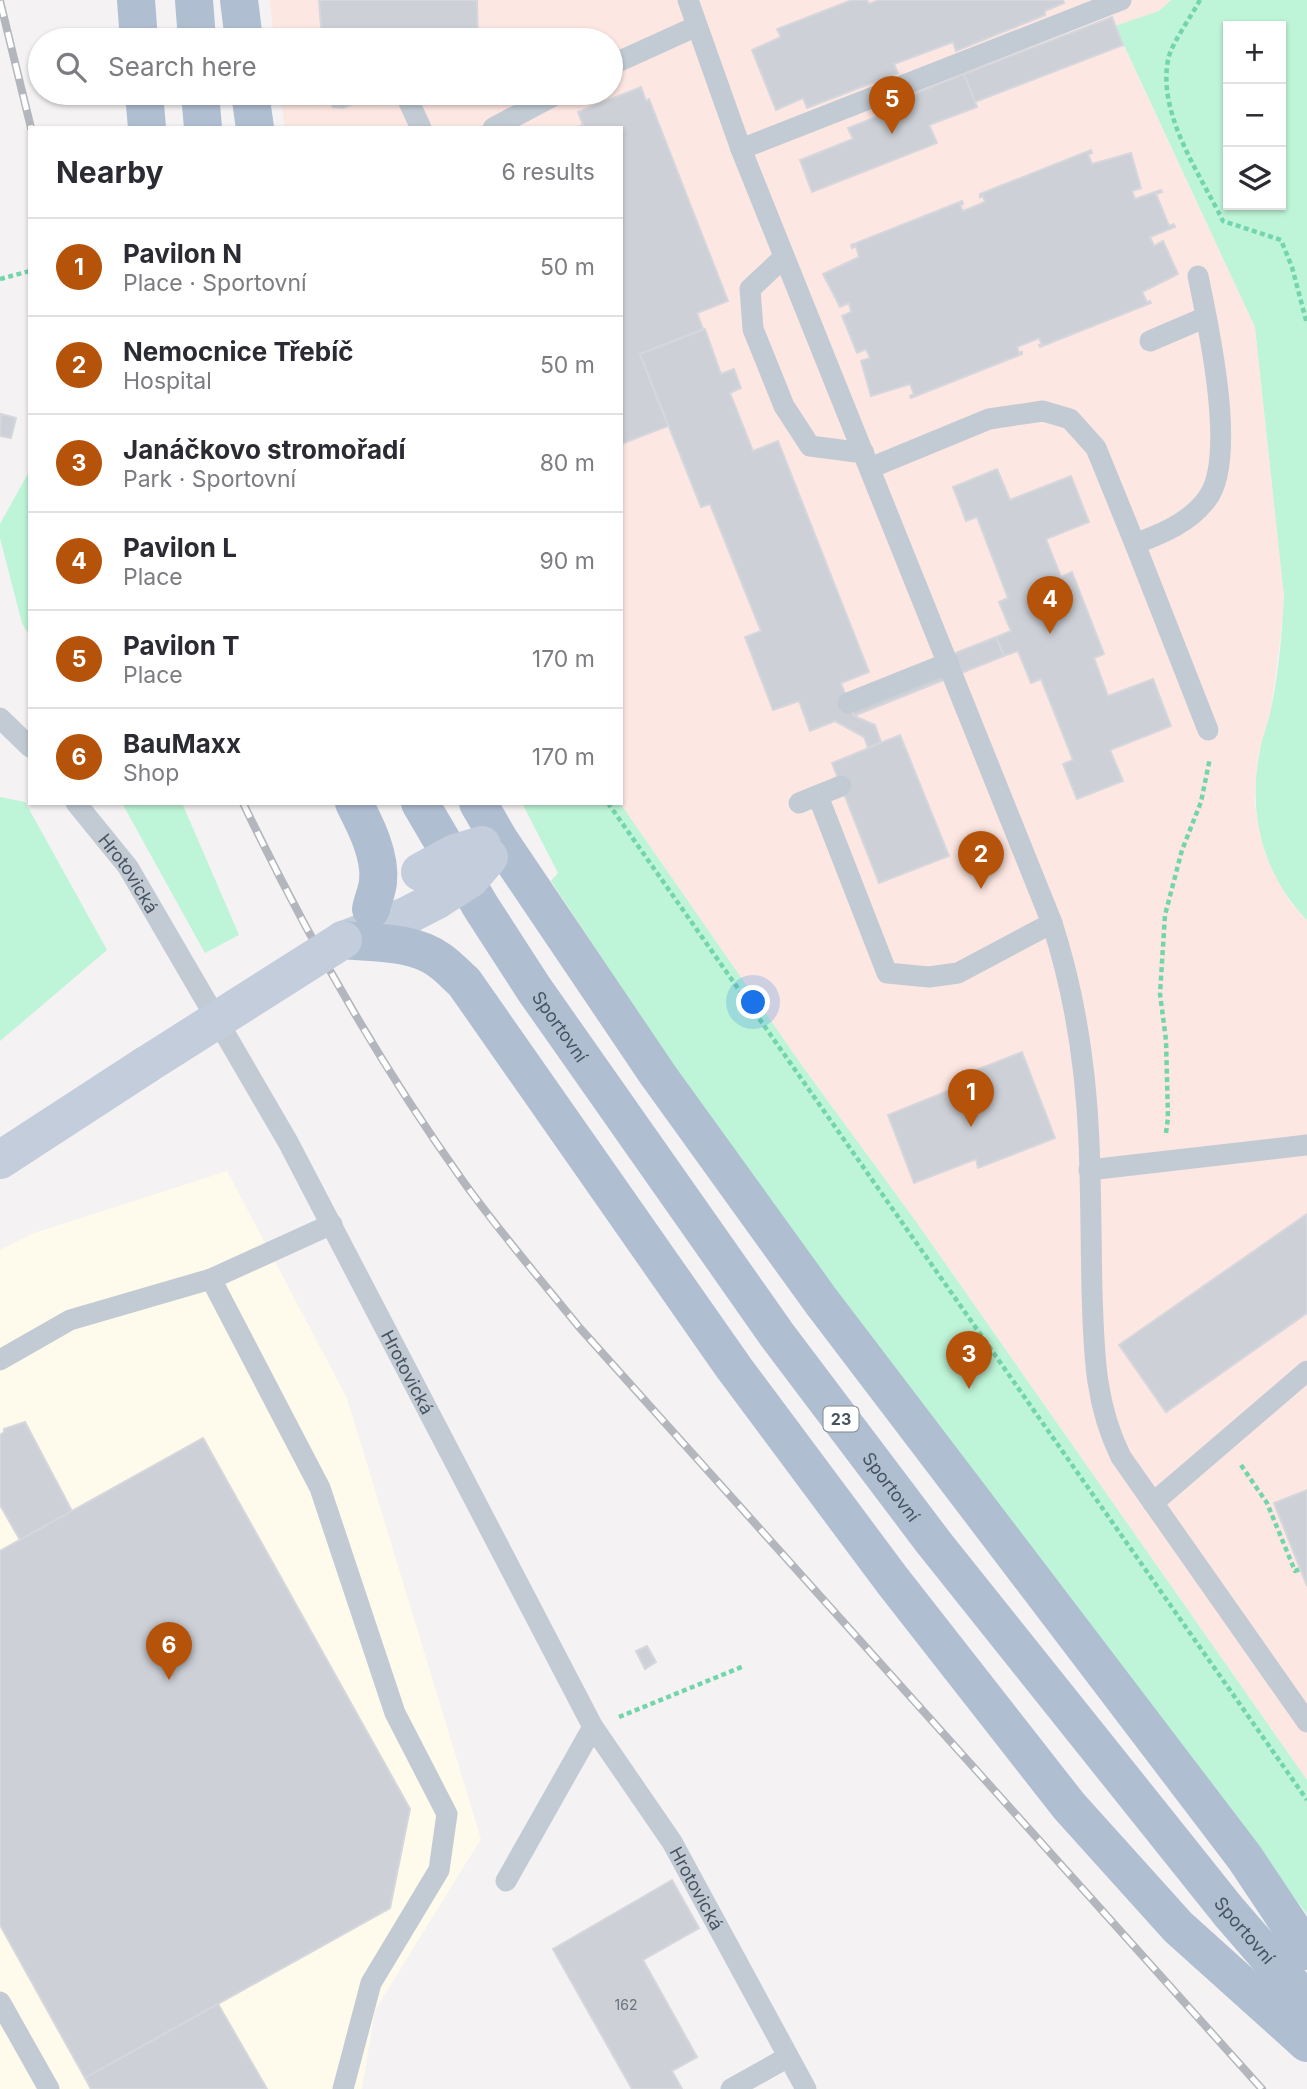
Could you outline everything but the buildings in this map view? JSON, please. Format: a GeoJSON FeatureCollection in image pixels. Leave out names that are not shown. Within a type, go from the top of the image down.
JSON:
{"type":"FeatureCollection","features":[{"type":"Feature","properties":{"kind":"main road"},"geometry":{"type":"LineString","coordinates":[[136,0],[138,28]]}},
{"type":"Feature","properties":{"kind":"main road"},"geometry":{"type":"LineString","coordinates":[[194,0],[196,28]]}},
{"type":"Feature","properties":{"kind":"main road"},"geometry":{"type":"LineString","coordinates":[[239,0],[242,28]]}},
{"type":"Feature","properties":{"kind":"main road"},"geometry":{"type":"LineString","coordinates":[[145,105],[147,126]]}},
{"type":"Feature","properties":{"kind":"main road"},"geometry":{"type":"LineString","coordinates":[[202,105],[203,126]]}},
{"type":"Feature","properties":{"kind":"main road"},"geometry":{"type":"LineString","coordinates":[[252,105],[255,126]]}},
{"type":"Feature","properties":{"kind":"main road"},"geometry":{"type":"LineString","coordinates":[[355,805],[376,858],[378,881],[371,909]]}},
{"type":"Feature","properties":{"kind":"main road","name":"Sportovní"},"geometry":{"type":"LineString","coordinates":[[421,805],[481,907],[534,989],[777,1335],[942,1554],[1221,1902],[1307,2002]]}},
{"type":"Feature","properties":{"kind":"main road"},"geometry":{"type":"LineString","coordinates":[[479,805],[490,847],[804,1279],[1237,1847],[1307,1951]]}},
{"type":"Feature","properties":{"kind":"main road"},"geometry":{"type":"LineString","coordinates":[[0,1160],[343,940],[406,916],[455,853],[490,847]]}},
{"type":"Feature","properties":{"kind":"main road"},"geometry":{"type":"LineString","coordinates":[[343,940],[390,891],[428,886]]}},
{"type":"Feature","properties":{"kind":"main road"},"geometry":{"type":"LineString","coordinates":[[343,940],[395,944],[419,950],[439,959],[464,982],[742,1380],[892,1580],[1069,1806],[1178,1927],[1307,2043]]}},
{"type":"Feature","properties":{"kind":"lane"},"geometry":{"type":"LineString","coordinates":[[688,0],[741,149],[1052,923],[1066,966],[1083,1050],[1093,1336],[1098,1394],[1110,1435],[1121,1457],[1307,1722]]}},
{"type":"Feature","properties":{"kind":"lane"},"geometry":{"type":"LineString","coordinates":[[741,149],[1121,0]]}},
{"type":"Feature","properties":{"kind":"lane"},"geometry":{"type":"LineString","coordinates":[[623,60],[697,26]]}},
{"type":"Feature","properties":{"kind":"lane"},"geometry":{"type":"LineString","coordinates":[[410,105],[420,126]]}},
{"type":"Feature","properties":{"kind":"lane"},"geometry":{"type":"LineString","coordinates":[[497,126],[536,105]]}},
{"type":"Feature","properties":{"kind":"lane"},"geometry":{"type":"LineString","coordinates":[[784,257],[750,289],[752,329],[784,406],[810,446],[867,460],[989,419],[1043,411],[1070,419],[1096,448],[1208,730]]}},
{"type":"Feature","properties":{"kind":"lane"},"geometry":{"type":"LineString","coordinates":[[1135,544],[1184,523],[1209,497],[1221,460],[1217,371],[1198,276]]}},
{"type":"Feature","properties":{"kind":"lane"},"geometry":{"type":"LineString","coordinates":[[1150,341],[1206,317]]}},
{"type":"Feature","properties":{"kind":"lane"},"geometry":{"type":"LineString","coordinates":[[848,703],[948,663]]}},
{"type":"Feature","properties":{"kind":"lane"},"geometry":{"type":"LineString","coordinates":[[0,718],[28,745]]}},
{"type":"Feature","properties":{"kind":"lane"},"geometry":{"type":"LineString","coordinates":[[841,786],[808,800],[887,974],[929,977],[958,972],[1052,923]]}},
{"type":"Feature","properties":{"kind":"lane","name":"Hrotovická"},"geometry":{"type":"LineString","coordinates":[[78,805],[128,867],[288,1142],[593,1727],[672,1842],[806,2089]]}},
{"type":"Feature","properties":{"kind":"lane"},"geometry":{"type":"LineString","coordinates":[[1089,1170],[1307,1145]]}},
{"type":"Feature","properties":{"kind":"lane"},"geometry":{"type":"LineString","coordinates":[[0,1360],[70,1320],[211,1279],[332,1224]]}},
{"type":"Feature","properties":{"kind":"lane"},"geometry":{"type":"LineString","coordinates":[[211,1279],[320,1488],[395,1713],[447,1814],[439,1870],[371,1983],[343,2089]]}},
{"type":"Feature","properties":{"kind":"lane"},"geometry":{"type":"LineString","coordinates":[[1153,1503],[1307,1371]]}},
{"type":"Feature","properties":{"kind":"lane"},"geometry":{"type":"LineString","coordinates":[[506,1881],[593,1727]]}},
{"type":"Feature","properties":{"kind":"lane"},"geometry":{"type":"LineString","coordinates":[[0,2002],[49,2089]]}},
{"type":"Feature","properties":{"kind":"lane"},"geometry":{"type":"LineString","coordinates":[[731,2089],[788,2057]]}},
{"type":"Feature","properties":{"kind":"path"},"geometry":{"type":"LineString","coordinates":[[1200,0],[1169,56],[1167,93],[1172,119],[1223,221],[1281,240],[1292,267],[1307,324]]}},
{"type":"Feature","properties":{"kind":"path"},"geometry":{"type":"LineString","coordinates":[[0,279],[28,272]]}},
{"type":"Feature","properties":{"kind":"path"},"geometry":{"type":"LineString","coordinates":[[1161,1162],[1168,1118],[1166,1040],[1160,994],[1165,915],[1182,850],[1201,802],[1210,761],[1208,730]]}},
{"type":"Feature","properties":{"kind":"path"},"geometry":{"type":"LineString","coordinates":[[609,805],[1307,1800]]}},
{"type":"Feature","properties":{"kind":"path"},"geometry":{"type":"LineString","coordinates":[[1224,1442],[1267,1503],[1295,1571],[1300,1569]]}},
{"type":"Feature","properties":{"kind":"path"},"geometry":{"type":"LineString","coordinates":[[593,1727],[744,1666]]}},
{"type":"Feature","properties":{"kind":"shaded area"},"geometry":{"type":"Polygon","coordinates":[[[270,0],[1171,0],[1159,11],[1115,27],[1255,327],[1284,596],[1271,708],[1258,756],[1254,803],[1265,854],[1289,901],[1307,920],[1307,1780],[917,1223],[803,1067],[621,805],[623,126],[285,126],[282,105],[623,105],[623,28],[273,28],[270,0]]]}},
{"type":"Feature","properties":{"kind":"shaded area"},"geometry":{"type":"Polygon","coordinates":[[[227,1171],[347,1398],[481,1839],[375,2010],[362,2089],[0,2089],[0,1250],[31,1234],[227,1171]]]}},
{"type":"Feature","properties":{"kind":"green space"},"geometry":{"type":"Polygon","coordinates":[[[1171,0],[1307,0],[1307,920],[1292,903],[1270,865],[1258,823],[1256,801],[1260,750],[1278,667],[1284,596],[1255,327],[1115,26],[1159,11],[1171,0]]]}},
{"type":"Feature","properties":{"kind":"green space"},"geometry":{"type":"Polygon","coordinates":[[[28,474],[28,634],[22,623],[0,538],[0,524],[28,474]]]}},
{"type":"Feature","properties":{"kind":"green space"},"geometry":{"type":"Polygon","coordinates":[[[0,797],[25,802],[107,950],[0,1041],[0,797]]]}},
{"type":"Feature","properties":{"kind":"green space"},"geometry":{"type":"Polygon","coordinates":[[[123,805],[183,805],[239,935],[205,953],[123,805]]]}},
{"type":"Feature","properties":{"kind":"green space"},"geometry":{"type":"Polygon","coordinates":[[[523,805],[621,805],[803,1067],[917,1223],[1307,1780],[1307,1914],[1157,1721],[755,1190],[551,881],[558,873],[523,805]]]}},
{"type":"Feature","properties":{"kind":"railway"},"geometry":{"type":"LineString","coordinates":[[0,1],[31,126]]}},
{"type":"Feature","properties":{"kind":"railway"},"geometry":{"type":"LineString","coordinates":[[244,805],[292,901],[373,1044],[432,1136],[505,1237],[579,1327],[1262,2089]]}},
{"type":"Feature","properties":{"kind":"place","name":"Pavilon T"},"geometry":{"type":"Point","coordinates":[892,134]}},
{"type":"Feature","properties":{"kind":"place","name":"Pavilon L"},"geometry":{"type":"Point","coordinates":[1050,634]}},
{"type":"Feature","properties":{"kind":"place","name":"Nemocnice Třebíč"},"geometry":{"type":"Point","coordinates":[981,889]}},
{"type":"Feature","properties":{"kind":"place","name":"Pavilon N"},"geometry":{"type":"Point","coordinates":[971,1127]}},
{"type":"Feature","properties":{"kind":"place","name":"Janáčkovo stromořadí"},"geometry":{"type":"Point","coordinates":[969,1389]}},
{"type":"Feature","properties":{"kind":"place","name":"BauMaxx"},"geometry":{"type":"Point","coordinates":[169,1680]}}]}
